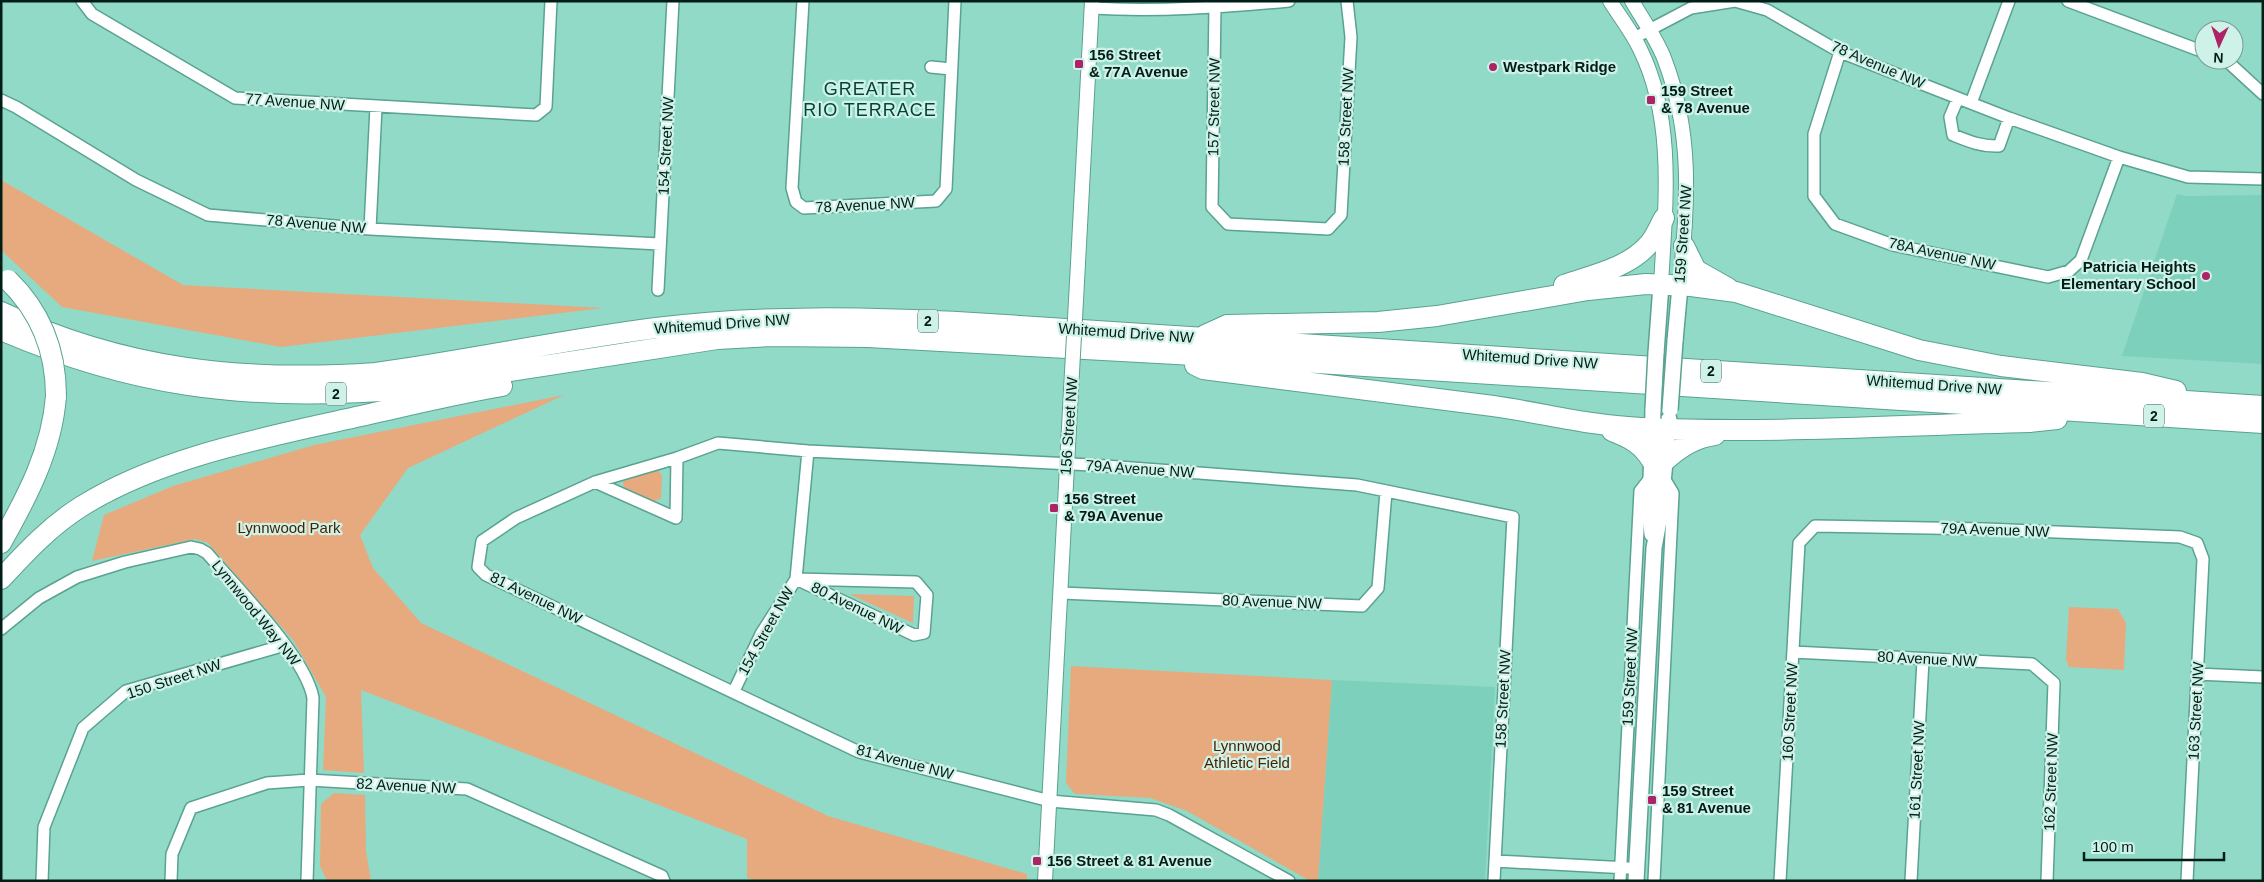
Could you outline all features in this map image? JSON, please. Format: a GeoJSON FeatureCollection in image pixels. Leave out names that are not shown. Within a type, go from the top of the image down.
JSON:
{"type":"FeatureCollection","features":[{"type":"Feature","properties":{"kind":"highway"},"geometry":{"type":"LineString","coordinates":[[1469,311],[1561,286],[1623,263],[1637,256],[1649,244],[1664,218]]}},
{"type":"Feature","properties":{"kind":"highway"},"geometry":{"type":"LineString","coordinates":[[1684,246],[1696,270],[1736,292],[1919,350],[2001,366],[2156,385],[2224,403]]}},
{"type":"Feature","properties":{"kind":"highway"},"geometry":{"type":"LineString","coordinates":[[1,543],[30,493],[49,439],[56,396],[55,366],[46,335],[30,305],[5,276]]}},
{"type":"Feature","properties":{"kind":"highway"},"geometry":{"type":"LineString","coordinates":[[1198,337],[1227,326],[1378,322],[1469,311],[1588,290],[1646,284],[1736,292]]}},
{"type":"Feature","properties":{"kind":"highway","name":"Whitemud Drive NW"},"geometry":{"type":"LineString","coordinates":[[1,312],[41,329],[110,352],[185,369],[255,376],[332,376],[376,373],[657,328],[819,317],[896,319],[1198,337],[2263,406]]}},
{"type":"Feature","properties":{"kind":"highway","name":"Whitemud Drive NW"},"geometry":{"type":"LineString","coordinates":[[1,330],[69,357],[143,378],[207,389],[293,395],[381,391],[676,344],[772,336],[868,337],[1176,354],[2263,423]]}},
{"type":"Feature","properties":{"kind":"highway"},"geometry":{"type":"LineString","coordinates":[[1,579],[52,527],[82,506],[121,484],[159,469],[286,433],[377,412],[489,388],[649,361],[676,344]]}},
{"type":"Feature","properties":{"kind":"highway"},"geometry":{"type":"LineString","coordinates":[[1176,354],[1203,369],[1420,396],[1594,424],[1661,419],[1749,431]]}},
{"type":"Feature","properties":{"kind":"highway"},"geometry":{"type":"LineString","coordinates":[[1594,424],[1637,442],[1645,449],[1658,469],[1674,452],[1705,436],[1749,431],[2030,422],[2104,413]]}},
{"type":"Feature","properties":{"kind":"main road","name":"159 Street NW"},"geometry":{"type":"LineString","coordinates":[[1661,419],[1656,340],[1670,285]]}},
{"type":"Feature","properties":{"kind":"main road","name":"159 Street NW"},"geometry":{"type":"LineString","coordinates":[[1636,875],[1654,548],[1650,515],[1658,469],[1661,419],[1675,341],[1670,285]]}},
{"type":"Feature","properties":{"kind":"street","name":"77 Avenue NW"},"geometry":{"type":"LineString","coordinates":[[82,1],[92,14],[235,98],[536,115],[546,107],[551,1]]}},
{"type":"Feature","properties":{"kind":"street","name":"154 Street NW"},"geometry":{"type":"LineString","coordinates":[[658,290],[674,1]]}},
{"type":"Feature","properties":{"kind":"street","name":"78 Avenue NW"},"geometry":{"type":"LineString","coordinates":[[803,1],[792,188],[796,202],[804,208],[936,202],[946,189],[951,68]]}},
{"type":"Feature","properties":{"kind":"street"},"geometry":{"type":"LineString","coordinates":[[931,67],[951,68],[955,1]]}},
{"type":"Feature","properties":{"kind":"street"},"geometry":{"type":"LineString","coordinates":[[1092,5],[1121,10],[1215,7],[1290,1]]}},
{"type":"Feature","properties":{"kind":"street","name":"158 Street NW"},"geometry":{"type":"LineString","coordinates":[[1212,207],[1228,224],[1328,229],[1341,215],[1350,37],[1347,1]]}},
{"type":"Feature","properties":{"kind":"street","name":"159 Street NW"},"geometry":{"type":"LineString","coordinates":[[1610,1],[1641,51],[1654,89],[1662,124],[1666,143],[1664,218],[1670,285]]}},
{"type":"Feature","properties":{"kind":"street","name":"159 Street NW"},"geometry":{"type":"LineString","coordinates":[[1632,1],[1663,56],[1681,114],[1687,173],[1684,246],[1670,285]]}},
{"type":"Feature","properties":{"kind":"street"},"geometry":{"type":"LineString","coordinates":[[1971,103],[2009,1]]}},
{"type":"Feature","properties":{"kind":"street"},"geometry":{"type":"LineString","coordinates":[[2068,1],[2194,48]]}},
{"type":"Feature","properties":{"kind":"street","name":"78 Avenue NW"},"geometry":{"type":"LineString","coordinates":[[1634,38],[1691,8],[1735,2],[1767,10],[1840,52],[2009,118],[2119,157],[2188,177],[2263,179]]}},
{"type":"Feature","properties":{"kind":"street","name":"156 Street NW"},"geometry":{"type":"LineString","coordinates":[[1045,881],[1092,5]]}},
{"type":"Feature","properties":{"kind":"street","name":"157 Street NW"},"geometry":{"type":"LineString","coordinates":[[1212,207],[1215,7]]}},
{"type":"Feature","properties":{"kind":"street","name":"78A Avenue NW"},"geometry":{"type":"LineString","coordinates":[[1840,52],[1814,134],[1814,196],[1835,224],[1893,245],[2048,277],[2069,271],[2081,260],[2119,157]]}},
{"type":"Feature","properties":{"kind":"street"},"geometry":{"type":"LineString","coordinates":[[2237,70],[2263,94]]}},
{"type":"Feature","properties":{"kind":"street"},"geometry":{"type":"LineString","coordinates":[[1958,98],[1950,117],[1953,135],[1969,142],[1991,147],[1999,146],[2009,118]]}},
{"type":"Feature","properties":{"kind":"street","name":"78 Avenue NW"},"geometry":{"type":"LineString","coordinates":[[1,100],[16,107],[136,180],[208,215],[370,229],[660,244]]}},
{"type":"Feature","properties":{"kind":"street"},"geometry":{"type":"LineString","coordinates":[[370,229],[376,107]]}},
{"type":"Feature","properties":{"kind":"street","name":"79A Avenue NW"},"geometry":{"type":"LineString","coordinates":[[482,541],[516,518],[595,482],[677,458],[718,443],[808,451],[1066,463],[1357,485],[1386,492],[1458,504],[1512,517]]}},
{"type":"Feature","properties":{"kind":"street","name":"154 Street NW"},"geometry":{"type":"LineString","coordinates":[[734,691],[761,634],[796,579],[808,451]]}},
{"type":"Feature","properties":{"kind":"street"},"geometry":{"type":"LineString","coordinates":[[595,482],[676,518],[677,458]]}},
{"type":"Feature","properties":{"kind":"street","name":"159 Street NW"},"geometry":{"type":"LineString","coordinates":[[1620,881],[1640,491],[1658,469],[1673,493],[1654,881]]}},
{"type":"Feature","properties":{"kind":"street","name":"80 Avenue NW"},"geometry":{"type":"LineString","coordinates":[[1061,593],[1362,606],[1378,588],[1386,492]]}},
{"type":"Feature","properties":{"kind":"street","name":"158 Street NW"},"geometry":{"type":"LineString","coordinates":[[1494,881],[1512,517]]}},
{"type":"Feature","properties":{"kind":"street","name":"79A Avenue NW"},"geometry":{"type":"LineString","coordinates":[[1799,543],[1815,526],[1985,529],[2180,537],[2197,544]]}},
{"type":"Feature","properties":{"kind":"street","name":"81 Avenue NW"},"geometry":{"type":"LineString","coordinates":[[482,541],[478,567],[486,575],[734,691],[859,752],[1050,801],[1156,810],[1169,815],[1289,881]]}},
{"type":"Feature","properties":{"kind":"street","name":"160 Street NW"},"geometry":{"type":"LineString","coordinates":[[1780,881],[1799,543]]}},
{"type":"Feature","properties":{"kind":"street","name":"163 Street NW"},"geometry":{"type":"LineString","coordinates":[[2187,881],[2203,559],[2197,544]]}},
{"type":"Feature","properties":{"kind":"street","name":"Lynnwood Way NW"},"geometry":{"type":"LineString","coordinates":[[1,629],[39,598],[77,577],[125,562],[191,547],[207,553],[285,645],[308,679],[313,698],[307,881]]}},
{"type":"Feature","properties":{"kind":"street","name":"80 Avenue NW"},"geometry":{"type":"LineString","coordinates":[[796,579],[916,582],[927,595],[924,633],[914,635],[796,579]]}},
{"type":"Feature","properties":{"kind":"street","name":"150 Street NW"},"geometry":{"type":"LineString","coordinates":[[42,881],[44,827],[83,728],[126,691],[285,645]]}},
{"type":"Feature","properties":{"kind":"street","name":"80 Avenue NW"},"geometry":{"type":"LineString","coordinates":[[1793,652],[2032,664],[2054,683]]}},
{"type":"Feature","properties":{"kind":"street","name":"161 Street NW"},"geometry":{"type":"LineString","coordinates":[[1911,881],[1923,660]]}},
{"type":"Feature","properties":{"kind":"street"},"geometry":{"type":"LineString","coordinates":[[2197,674],[2263,677]]}},
{"type":"Feature","properties":{"kind":"street","name":"162 Street NW"},"geometry":{"type":"LineString","coordinates":[[2047,881],[2054,683]]}},
{"type":"Feature","properties":{"kind":"street","name":"82 Avenue NW"},"geometry":{"type":"LineString","coordinates":[[170,881],[172,854],[191,808],[267,783],[309,780],[468,789],[662,876],[664,881]]}},
{"type":"Feature","properties":{"kind":"street"},"geometry":{"type":"LineString","coordinates":[[1495,862],[1620,868],[1636,875]]}},
{"type":"Feature","properties":{"kind":"shaded area","name":"Patricia Heights Elementary School"},"geometry":{"type":"Polygon","coordinates":[[[2177,194],[2187,196],[2263,195],[2263,364],[2122,356],[2177,194]]]}},
{"type":"Feature","properties":{"kind":"shaded area"},"geometry":{"type":"Polygon","coordinates":[[[1332,680],[1495,687],[1485,881],[1318,881],[1332,680]]]}},
{"type":"Feature","properties":{"kind":"green space"},"geometry":{"type":"Polygon","coordinates":[[[1,180],[183,285],[603,308],[281,347],[62,307],[1,250],[1,180]]]}},
{"type":"Feature","properties":{"kind":"green space","name":"Lynnwood Park"},"geometry":{"type":"Polygon","coordinates":[[[564,395],[408,468],[360,535],[373,568],[421,623],[828,816],[1027,874],[1027,881],[758,881],[747,878],[747,839],[361,690],[364,773],[323,770],[326,697],[293,640],[208,543],[195,539],[92,561],[104,515],[173,486],[314,445],[564,395]]]}},
{"type":"Feature","properties":{"kind":"green space"},"geometry":{"type":"Polygon","coordinates":[[[656,469],[662,475],[661,498],[653,502],[624,488],[623,481],[626,476],[656,469]]]}},
{"type":"Feature","properties":{"kind":"green space"},"geometry":{"type":"Polygon","coordinates":[[[849,594],[914,596],[913,623],[849,594]]]}},
{"type":"Feature","properties":{"kind":"green space"},"geometry":{"type":"Polygon","coordinates":[[[2069,607],[2118,609],[2126,623],[2124,670],[2069,667],[2066,660],[2069,607]]]}},
{"type":"Feature","properties":{"kind":"green space","name":"Lynnwood Athletic Field"},"geometry":{"type":"Polygon","coordinates":[[[1071,666],[1332,680],[1318,881],[1310,881],[1187,811],[1150,798],[1075,794],[1066,783],[1071,666]]]}},
{"type":"Feature","properties":{"kind":"green space"},"geometry":{"type":"Polygon","coordinates":[[[334,793],[365,795],[366,851],[371,881],[327,881],[320,866],[321,804],[334,793]]]}},
{"type":"Feature","properties":{"kind":"place","name":"156 Street & 77A Avenue"},"geometry":{"type":"Point","coordinates":[1079,64]}},
{"type":"Feature","properties":{"kind":"place","name":"Westpark Ridge"},"geometry":{"type":"Point","coordinates":[1493,67]}},
{"type":"Feature","properties":{"kind":"place","name":"159 Street & 78 Avenue"},"geometry":{"type":"Point","coordinates":[1651,100]}},
{"type":"Feature","properties":{"kind":"place","name":"Patricia Heights Elementary School"},"geometry":{"type":"Point","coordinates":[2206,276]}},
{"type":"Feature","properties":{"kind":"place","name":"156 Street & 79A Avenue"},"geometry":{"type":"Point","coordinates":[1054,508]}},
{"type":"Feature","properties":{"kind":"place","name":"159 Street & 81 Avenue"},"geometry":{"type":"Point","coordinates":[1652,800]}},
{"type":"Feature","properties":{"kind":"place","name":"156 Street & 81 Avenue"},"geometry":{"type":"Point","coordinates":[1037,861]}},
{"type":"Feature","properties":{"kind":"district","name":"GREATER RIO TERRACE"},"geometry":{"type":"Point","coordinates":[870,99]}}]}
